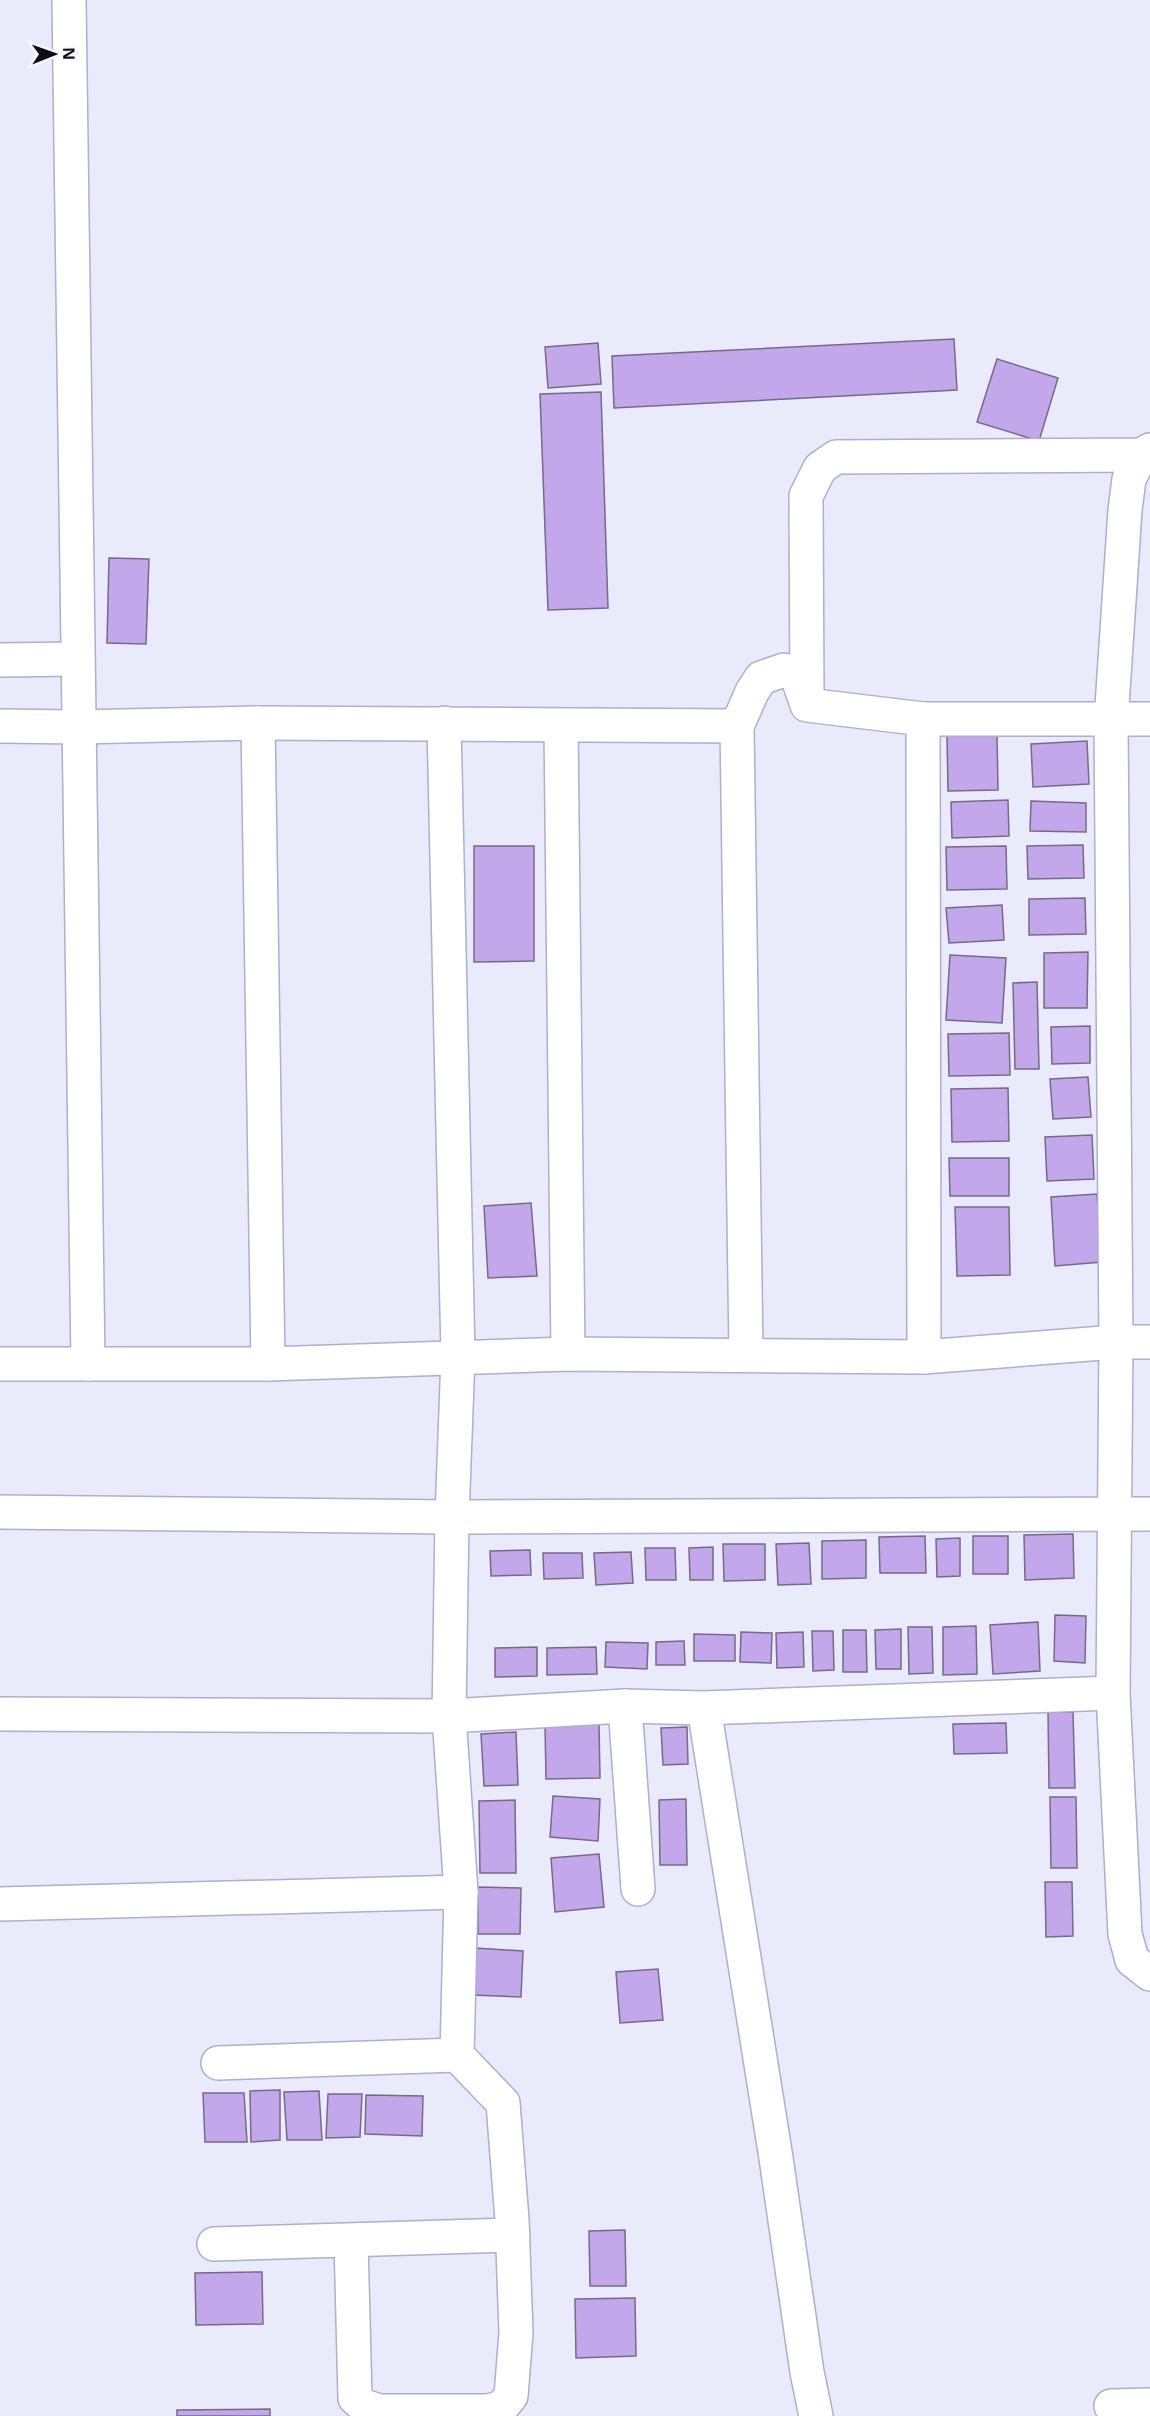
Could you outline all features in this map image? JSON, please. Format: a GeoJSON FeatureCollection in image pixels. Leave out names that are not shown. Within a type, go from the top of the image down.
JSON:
{"type":"FeatureCollection","features":[{"type":"Feature","properties":{"kind":"street"},"geometry":{"type":"LineString","coordinates":[[69,0],[88,1364]]}},
{"type":"Feature","properties":{"kind":"street"},"geometry":{"type":"LineString","coordinates":[[807,705],[806,496],[820,468],[836,457],[1146,453]]}},
{"type":"Feature","properties":{"kind":"street"},"geometry":{"type":"LineString","coordinates":[[1146,453],[1129,479],[1111,721],[1116,1342],[1113,1693],[1125,1934],[1132,1960],[1150,1974]]}},
{"type":"Feature","properties":{"kind":"street"},"geometry":{"type":"LineString","coordinates":[[0,660],[78,659]]}},
{"type":"Feature","properties":{"kind":"street"},"geometry":{"type":"LineString","coordinates":[[746,1354],[737,726],[761,678],[784,670],[797,676],[807,705]]}},
{"type":"Feature","properties":{"kind":"street"},"geometry":{"type":"LineString","coordinates":[[807,705],[923,719],[1111,721],[1150,719]]}},
{"type":"Feature","properties":{"kind":"street"},"geometry":{"type":"LineString","coordinates":[[923,719],[924,1357]]}},
{"type":"Feature","properties":{"kind":"street"},"geometry":{"type":"LineString","coordinates":[[258,723],[268,1364]]}},
{"type":"Feature","properties":{"kind":"street"},"geometry":{"type":"LineString","coordinates":[[0,726],[444,723],[561,726],[737,726]]}},
{"type":"Feature","properties":{"kind":"street"},"geometry":{"type":"LineString","coordinates":[[351,2241],[355,2398],[364,2406],[379,2411],[487,2411],[501,2408],[511,2396],[516,2333],[513,2235],[503,2103],[457,2055],[461,1892],[449,1716],[452,1518],[458,1356],[444,723]]}},
{"type":"Feature","properties":{"kind":"street"},"geometry":{"type":"LineString","coordinates":[[561,726],[568,1354]]}},
{"type":"Feature","properties":{"kind":"street"},"geometry":{"type":"LineString","coordinates":[[0,1364],[268,1364],[568,1354],[924,1357],[1116,1342],[1150,1342]]}},
{"type":"Feature","properties":{"kind":"street"},"geometry":{"type":"LineString","coordinates":[[0,1512],[452,1518],[1150,1514]]}},
{"type":"Feature","properties":{"kind":"street"},"geometry":{"type":"LineString","coordinates":[[0,1714],[449,1716],[625,1706],[704,1708],[1113,1693]]}},
{"type":"Feature","properties":{"kind":"street"},"geometry":{"type":"LineString","coordinates":[[625,1706],[638,1889]]}},
{"type":"Feature","properties":{"kind":"street"},"geometry":{"type":"LineString","coordinates":[[704,1708],[774,2147],[807,2372],[816,2416]]}},
{"type":"Feature","properties":{"kind":"street"},"geometry":{"type":"LineString","coordinates":[[0,1904],[461,1892]]}},
{"type":"Feature","properties":{"kind":"street"},"geometry":{"type":"LineString","coordinates":[[218,2063],[457,2055]]}},
{"type":"Feature","properties":{"kind":"street"},"geometry":{"type":"LineString","coordinates":[[214,2244],[513,2235]]}},
{"type":"Feature","properties":{"kind":"street"},"geometry":{"type":"LineString","coordinates":[[1111,2406],[1150,2405]]}},
{"type":"Feature","properties":{"kind":"building"},"geometry":{"type":"Polygon","coordinates":[[[954,339],[957,390],[614,408],[612,356],[954,339]]]}},
{"type":"Feature","properties":{"kind":"building"},"geometry":{"type":"Polygon","coordinates":[[[598,343],[601,384],[548,388],[545,347],[598,343]]]}},
{"type":"Feature","properties":{"kind":"building"},"geometry":{"type":"Polygon","coordinates":[[[997,359],[1058,378],[1039,441],[977,422],[997,359]]]}},
{"type":"Feature","properties":{"kind":"building"},"geometry":{"type":"Polygon","coordinates":[[[601,392],[608,608],[548,610],[540,394],[601,392]]]}},
{"type":"Feature","properties":{"kind":"building"},"geometry":{"type":"Polygon","coordinates":[[[109,558],[149,559],[146,644],[107,643],[109,558]]]}},
{"type":"Feature","properties":{"kind":"building"},"geometry":{"type":"Polygon","coordinates":[[[947,736],[997,736],[998,790],[948,791],[947,736]]]}},
{"type":"Feature","properties":{"kind":"building"},"geometry":{"type":"Polygon","coordinates":[[[1087,741],[1089,784],[1033,787],[1031,744],[1087,741]]]}},
{"type":"Feature","properties":{"kind":"building"},"geometry":{"type":"Polygon","coordinates":[[[1008,800],[1009,836],[952,838],[951,802],[1008,800]]]}},
{"type":"Feature","properties":{"kind":"building"},"geometry":{"type":"Polygon","coordinates":[[[1031,801],[1086,803],[1086,832],[1030,831],[1031,801]]]}},
{"type":"Feature","properties":{"kind":"building"},"geometry":{"type":"Polygon","coordinates":[[[1083,845],[1084,878],[1028,879],[1027,846],[1083,845]]]}},
{"type":"Feature","properties":{"kind":"building"},"geometry":{"type":"Polygon","coordinates":[[[474,846],[534,846],[534,961],[474,962],[474,846]]]}},
{"type":"Feature","properties":{"kind":"building"},"geometry":{"type":"Polygon","coordinates":[[[1006,846],[1007,889],[947,890],[946,847],[1006,846]]]}},
{"type":"Feature","properties":{"kind":"building"},"geometry":{"type":"Polygon","coordinates":[[[1085,898],[1086,934],[1029,935],[1029,899],[1085,898]]]}},
{"type":"Feature","properties":{"kind":"building"},"geometry":{"type":"Polygon","coordinates":[[[1002,905],[1004,940],[949,943],[946,908],[1002,905]]]}},
{"type":"Feature","properties":{"kind":"building"},"geometry":{"type":"Polygon","coordinates":[[[1088,952],[1087,1008],[1044,1008],[1044,953],[1088,952]]]}},
{"type":"Feature","properties":{"kind":"building"},"geometry":{"type":"Polygon","coordinates":[[[950,955],[1006,958],[1002,1023],[946,1020],[950,955]]]}},
{"type":"Feature","properties":{"kind":"building"},"geometry":{"type":"Polygon","coordinates":[[[1037,982],[1039,1069],[1015,1069],[1013,983],[1037,982]]]}},
{"type":"Feature","properties":{"kind":"building"},"geometry":{"type":"Polygon","coordinates":[[[1090,1026],[1090,1063],[1052,1064],[1051,1027],[1090,1026]]]}},
{"type":"Feature","properties":{"kind":"building"},"geometry":{"type":"Polygon","coordinates":[[[1009,1033],[1010,1075],[949,1076],[948,1034],[1009,1033]]]}},
{"type":"Feature","properties":{"kind":"building"},"geometry":{"type":"Polygon","coordinates":[[[1088,1077],[1091,1117],[1053,1119],[1050,1079],[1088,1077]]]}},
{"type":"Feature","properties":{"kind":"building"},"geometry":{"type":"Polygon","coordinates":[[[1008,1088],[1009,1141],[952,1142],[951,1089],[1008,1088]]]}},
{"type":"Feature","properties":{"kind":"building"},"geometry":{"type":"Polygon","coordinates":[[[1092,1135],[1094,1179],[1047,1181],[1045,1137],[1092,1135]]]}},
{"type":"Feature","properties":{"kind":"building"},"geometry":{"type":"Polygon","coordinates":[[[949,1158],[1009,1158],[1009,1196],[950,1196],[949,1158]]]}},
{"type":"Feature","properties":{"kind":"building"},"geometry":{"type":"Polygon","coordinates":[[[1097,1194],[1102,1262],[1055,1266],[1051,1197],[1097,1194]]]}},
{"type":"Feature","properties":{"kind":"building"},"geometry":{"type":"Polygon","coordinates":[[[531,1203],[537,1276],[488,1278],[484,1206],[531,1203]]]}},
{"type":"Feature","properties":{"kind":"building"},"geometry":{"type":"Polygon","coordinates":[[[955,1207],[1009,1207],[1010,1275],[957,1276],[955,1207]]]}},
{"type":"Feature","properties":{"kind":"building"},"geometry":{"type":"Polygon","coordinates":[[[1073,1534],[1074,1578],[1025,1580],[1024,1535],[1073,1534]]]}},
{"type":"Feature","properties":{"kind":"building"},"geometry":{"type":"Polygon","coordinates":[[[925,1536],[926,1573],[880,1573],[879,1537],[925,1536]]]}},
{"type":"Feature","properties":{"kind":"building"},"geometry":{"type":"Polygon","coordinates":[[[973,1536],[1008,1536],[1008,1574],[973,1574],[973,1536]]]}},
{"type":"Feature","properties":{"kind":"building"},"geometry":{"type":"Polygon","coordinates":[[[960,1538],[960,1576],[937,1577],[936,1539],[960,1538]]]}},
{"type":"Feature","properties":{"kind":"building"},"geometry":{"type":"Polygon","coordinates":[[[866,1540],[866,1578],[822,1579],[822,1541],[866,1540]]]}},
{"type":"Feature","properties":{"kind":"building"},"geometry":{"type":"Polygon","coordinates":[[[809,1543],[811,1584],[778,1585],[776,1544],[809,1543]]]}},
{"type":"Feature","properties":{"kind":"building"},"geometry":{"type":"Polygon","coordinates":[[[723,1544],[765,1544],[765,1580],[724,1581],[723,1544]]]}},
{"type":"Feature","properties":{"kind":"building"},"geometry":{"type":"Polygon","coordinates":[[[713,1547],[713,1580],[690,1580],[689,1548],[713,1547]]]}},
{"type":"Feature","properties":{"kind":"building"},"geometry":{"type":"Polygon","coordinates":[[[645,1548],[675,1548],[676,1580],[646,1580],[645,1548]]]}},
{"type":"Feature","properties":{"kind":"building"},"geometry":{"type":"Polygon","coordinates":[[[530,1550],[531,1575],[491,1576],[490,1551],[530,1550]]]}},
{"type":"Feature","properties":{"kind":"building"},"geometry":{"type":"Polygon","coordinates":[[[631,1552],[633,1583],[596,1585],[594,1553],[631,1552]]]}},
{"type":"Feature","properties":{"kind":"building"},"geometry":{"type":"Polygon","coordinates":[[[543,1553],[582,1553],[583,1578],[544,1579],[543,1553]]]}},
{"type":"Feature","properties":{"kind":"building"},"geometry":{"type":"Polygon","coordinates":[[[1055,1615],[1086,1616],[1085,1663],[1054,1661],[1055,1615]]]}},
{"type":"Feature","properties":{"kind":"building"},"geometry":{"type":"Polygon","coordinates":[[[1038,1622],[1040,1671],[993,1674],[990,1625],[1038,1622]]]}},
{"type":"Feature","properties":{"kind":"building"},"geometry":{"type":"Polygon","coordinates":[[[976,1626],[977,1674],[943,1675],[943,1627],[976,1626]]]}},
{"type":"Feature","properties":{"kind":"building"},"geometry":{"type":"Polygon","coordinates":[[[908,1627],[932,1627],[933,1673],[909,1674],[908,1627]]]}},
{"type":"Feature","properties":{"kind":"building"},"geometry":{"type":"Polygon","coordinates":[[[901,1629],[901,1669],[876,1669],[875,1630],[901,1629]]]}},
{"type":"Feature","properties":{"kind":"building"},"geometry":{"type":"Polygon","coordinates":[[[843,1630],[866,1630],[867,1672],[843,1672],[843,1630]]]}},
{"type":"Feature","properties":{"kind":"building"},"geometry":{"type":"Polygon","coordinates":[[[812,1631],[833,1631],[834,1670],[813,1671],[812,1631]]]}},
{"type":"Feature","properties":{"kind":"building"},"geometry":{"type":"Polygon","coordinates":[[[741,1632],[772,1633],[771,1663],[740,1662],[741,1632]]]}},
{"type":"Feature","properties":{"kind":"building"},"geometry":{"type":"Polygon","coordinates":[[[803,1632],[804,1667],[777,1668],[776,1633],[803,1632]]]}},
{"type":"Feature","properties":{"kind":"building"},"geometry":{"type":"Polygon","coordinates":[[[694,1634],[735,1635],[735,1661],[694,1661],[694,1634]]]}},
{"type":"Feature","properties":{"kind":"building"},"geometry":{"type":"Polygon","coordinates":[[[684,1641],[685,1665],[656,1665],[656,1642],[684,1641]]]}},
{"type":"Feature","properties":{"kind":"building"},"geometry":{"type":"Polygon","coordinates":[[[606,1642],[648,1643],[647,1669],[605,1667],[606,1642]]]}},
{"type":"Feature","properties":{"kind":"building"},"geometry":{"type":"Polygon","coordinates":[[[537,1647],[537,1676],[495,1677],[495,1648],[537,1647]]]}},
{"type":"Feature","properties":{"kind":"building"},"geometry":{"type":"Polygon","coordinates":[[[596,1647],[597,1674],[547,1675],[547,1648],[596,1647]]]}},
{"type":"Feature","properties":{"kind":"building"},"geometry":{"type":"Polygon","coordinates":[[[1048,1712],[1073,1712],[1075,1788],[1049,1788],[1048,1712]]]}},
{"type":"Feature","properties":{"kind":"building"},"geometry":{"type":"Polygon","coordinates":[[[1006,1723],[1007,1753],[954,1754],[953,1724],[1006,1723]]]}},
{"type":"Feature","properties":{"kind":"building"},"geometry":{"type":"Polygon","coordinates":[[[599,1724],[600,1778],[546,1779],[545,1725],[599,1724]]]}},
{"type":"Feature","properties":{"kind":"building"},"geometry":{"type":"Polygon","coordinates":[[[687,1727],[688,1764],[663,1765],[661,1728],[687,1727]]]}},
{"type":"Feature","properties":{"kind":"building"},"geometry":{"type":"Polygon","coordinates":[[[516,1732],[518,1785],[484,1786],[481,1734],[516,1732]]]}},
{"type":"Feature","properties":{"kind":"building"},"geometry":{"type":"Polygon","coordinates":[[[553,1796],[600,1799],[598,1841],[550,1837],[553,1796]]]}},
{"type":"Feature","properties":{"kind":"building"},"geometry":{"type":"Polygon","coordinates":[[[1050,1797],[1076,1797],[1077,1868],[1051,1868],[1050,1797]]]}},
{"type":"Feature","properties":{"kind":"building"},"geometry":{"type":"Polygon","coordinates":[[[686,1799],[687,1865],[660,1865],[659,1800],[686,1799]]]}},
{"type":"Feature","properties":{"kind":"building"},"geometry":{"type":"Polygon","coordinates":[[[515,1800],[516,1873],[480,1873],[479,1801],[515,1800]]]}},
{"type":"Feature","properties":{"kind":"building"},"geometry":{"type":"Polygon","coordinates":[[[599,1854],[604,1907],[555,1912],[551,1858],[599,1854]]]}},
{"type":"Feature","properties":{"kind":"building"},"geometry":{"type":"Polygon","coordinates":[[[1045,1882],[1072,1882],[1073,1936],[1046,1937],[1045,1882]]]}},
{"type":"Feature","properties":{"kind":"building"},"geometry":{"type":"Polygon","coordinates":[[[478,1887],[521,1888],[520,1934],[478,1934],[478,1887]]]}},
{"type":"Feature","properties":{"kind":"building"},"geometry":{"type":"Polygon","coordinates":[[[475,1948],[523,1951],[521,1997],[472,1995],[475,1948]]]}},
{"type":"Feature","properties":{"kind":"building"},"geometry":{"type":"Polygon","coordinates":[[[658,1969],[663,2020],[620,2023],[616,1972],[658,1969]]]}},
{"type":"Feature","properties":{"kind":"building"},"geometry":{"type":"Polygon","coordinates":[[[280,2090],[280,2140],[251,2142],[250,2091],[280,2090]]]}},
{"type":"Feature","properties":{"kind":"building"},"geometry":{"type":"Polygon","coordinates":[[[319,2091],[322,2140],[287,2140],[284,2092],[319,2091]]]}},
{"type":"Feature","properties":{"kind":"building"},"geometry":{"type":"Polygon","coordinates":[[[203,2093],[244,2093],[247,2142],[205,2142],[203,2093]]]}},
{"type":"Feature","properties":{"kind":"building"},"geometry":{"type":"Polygon","coordinates":[[[328,2094],[362,2094],[360,2137],[326,2138],[328,2094]]]}},
{"type":"Feature","properties":{"kind":"building"},"geometry":{"type":"Polygon","coordinates":[[[366,2095],[423,2096],[422,2136],[365,2134],[366,2095]]]}},
{"type":"Feature","properties":{"kind":"building"},"geometry":{"type":"Polygon","coordinates":[[[625,2230],[626,2286],[590,2286],[589,2231],[625,2230]]]}},
{"type":"Feature","properties":{"kind":"building"},"geometry":{"type":"Polygon","coordinates":[[[262,2272],[263,2324],[196,2325],[195,2273],[262,2272]]]}},
{"type":"Feature","properties":{"kind":"building"},"geometry":{"type":"Polygon","coordinates":[[[635,2298],[636,2356],[576,2358],[575,2299],[635,2298]]]}},
{"type":"Feature","properties":{"kind":"building"},"geometry":{"type":"Polygon","coordinates":[[[270,2409],[270,2416],[177,2416],[177,2410],[270,2409]]]}}]}
